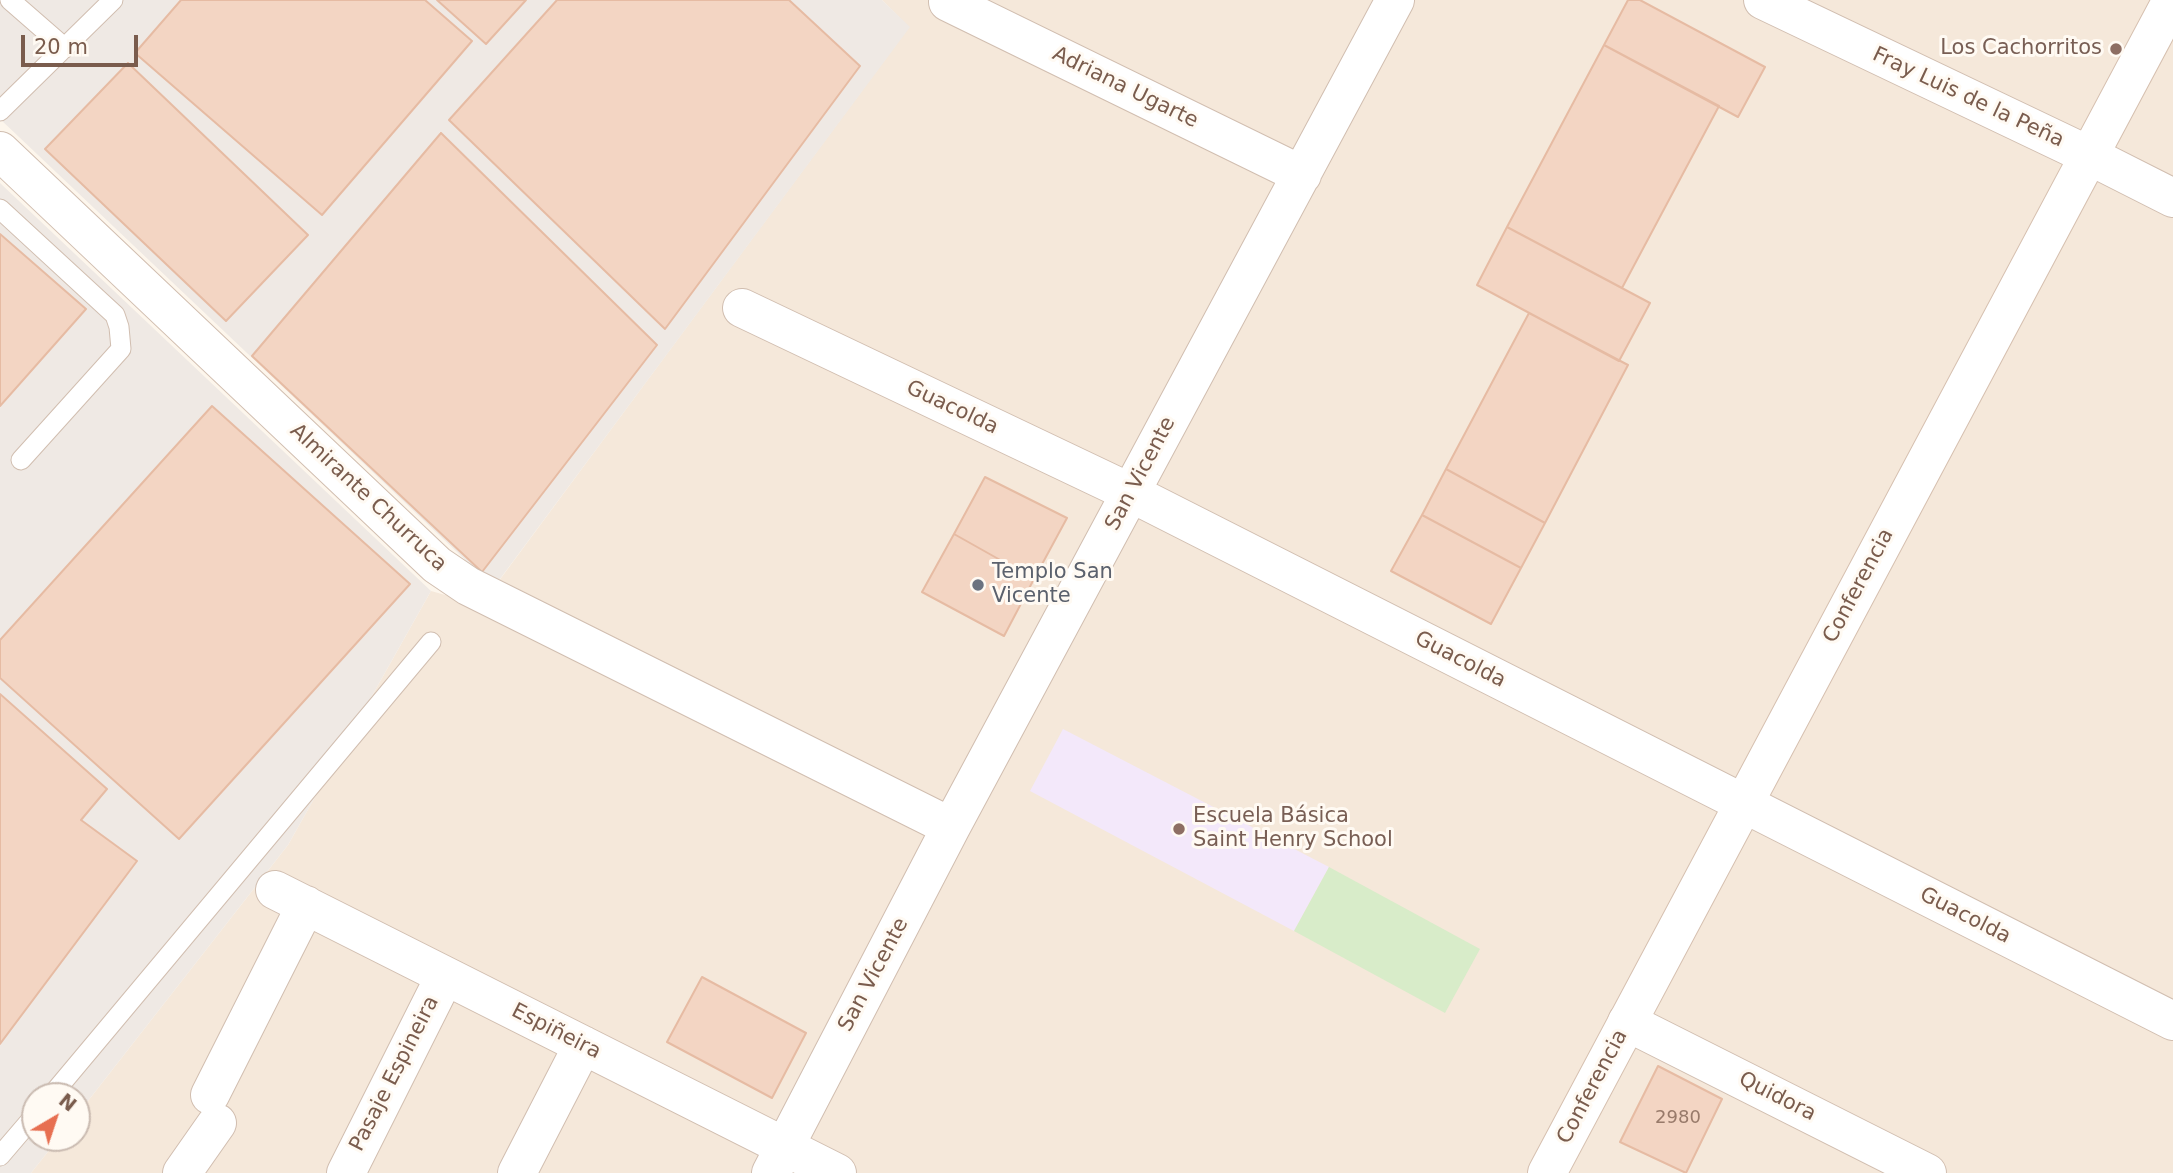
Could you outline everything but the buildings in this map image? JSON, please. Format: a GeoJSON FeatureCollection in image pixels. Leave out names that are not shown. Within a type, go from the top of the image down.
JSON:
{"type":"FeatureCollection","features":[{"type":"Feature","properties":{"kind":"street","name":"San Vicente"},"geometry":{"type":"LineString","coordinates":[[778,1160],[951,827],[1395,0]]}},
{"type":"Feature","properties":{"kind":"street","name":"Fray Luis de la Peña"},"geometry":{"type":"LineString","coordinates":[[1763,0],[2173,198]]}},
{"type":"Feature","properties":{"kind":"street","name":"Conferencia"},"geometry":{"type":"LineString","coordinates":[[1547,1173],[2172,0]]}},
{"type":"Feature","properties":{"kind":"street","name":"Adriana Ugarte"},"geometry":{"type":"LineString","coordinates":[[948,2],[1302,175]]}},
{"type":"Feature","properties":{"kind":"street","name":"Almirante Churruca"},"geometry":{"type":"LineString","coordinates":[[0,152],[437,565],[468,586],[951,827]]}},
{"type":"Feature","properties":{"kind":"street","name":"Guacolda"},"geometry":{"type":"LineString","coordinates":[[741,308],[1131,493],[2173,1021]]}},
{"type":"Feature","properties":{"kind":"street","name":"Espiñeira"},"geometry":{"type":"LineString","coordinates":[[182,1173],[213,1109],[291,898],[583,1045],[778,1160],[837,1173]]}},
{"type":"Feature","properties":{"kind":"street","name":"Pasaje Espineira"},"geometry":{"type":"LineString","coordinates":[[346,1173],[445,976]]}},
{"type":"Feature","properties":{"kind":"street","name":"Quidora"},"geometry":{"type":"LineString","coordinates":[[1627,1022],[1927,1173]]}},
{"type":"Feature","properties":{"kind":"street"},"geometry":{"type":"LineString","coordinates":[[517,1173],[583,1045]]}},
{"type":"Feature","properties":{"kind":"lane"},"geometry":{"type":"LineString","coordinates":[[10,0],[65,48]]}},
{"type":"Feature","properties":{"kind":"lane"},"geometry":{"type":"LineString","coordinates":[[0,111],[113,0]]}},
{"type":"Feature","properties":{"kind":"lane"},"geometry":{"type":"LineString","coordinates":[[0,209],[115,315],[121,349],[20,460]]}},
{"type":"Feature","properties":{"kind":"lane"},"geometry":{"type":"LineString","coordinates":[[63,1082],[431,642]]}},
{"type":"Feature","properties":{"kind":"lane"},"geometry":{"type":"LineString","coordinates":[[0,1156],[21,1131]]}},
{"type":"Feature","properties":{"kind":"shaded area"},"geometry":{"type":"Polygon","coordinates":[[[0,0],[882,0],[910,27],[494,587],[0,119],[0,0]]]}},
{"type":"Feature","properties":{"kind":"shaded area"},"geometry":{"type":"Polygon","coordinates":[[[882,0],[2173,0],[2173,1173],[31,1173],[48,1152],[91,1152],[91,1097],[288,845],[431,591],[481,605],[909,27],[882,0]]]}},
{"type":"Feature","properties":{"kind":"shaded area"},"geometry":{"type":"Polygon","coordinates":[[[0,183],[431,591],[288,845],[91,1097],[91,1082],[21,1082],[21,1152],[48,1152],[31,1173],[0,1173],[0,183]]]}},
{"type":"Feature","properties":{"kind":"shaded area","name":"Escuela Básica Saint Henry School"},"geometry":{"type":"Polygon","coordinates":[[[1063,729],[1329,867],[1294,931],[1030,791],[1063,729]]]}},
{"type":"Feature","properties":{"kind":"green space"},"geometry":{"type":"Polygon","coordinates":[[[1329,867],[1480,949],[1445,1013],[1294,931],[1329,867]]]}},
{"type":"Feature","properties":{"kind":"place","name":"Los Cachorritos"},"geometry":{"type":"Point","coordinates":[2116,49]}},
{"type":"Feature","properties":{"kind":"place","name":"Templo San Vicente"},"geometry":{"type":"Point","coordinates":[978,585]}},
{"type":"Feature","properties":{"kind":"place","name":"Escuela Básica Saint Henry School"},"geometry":{"type":"Point","coordinates":[1179,829]}}]}
